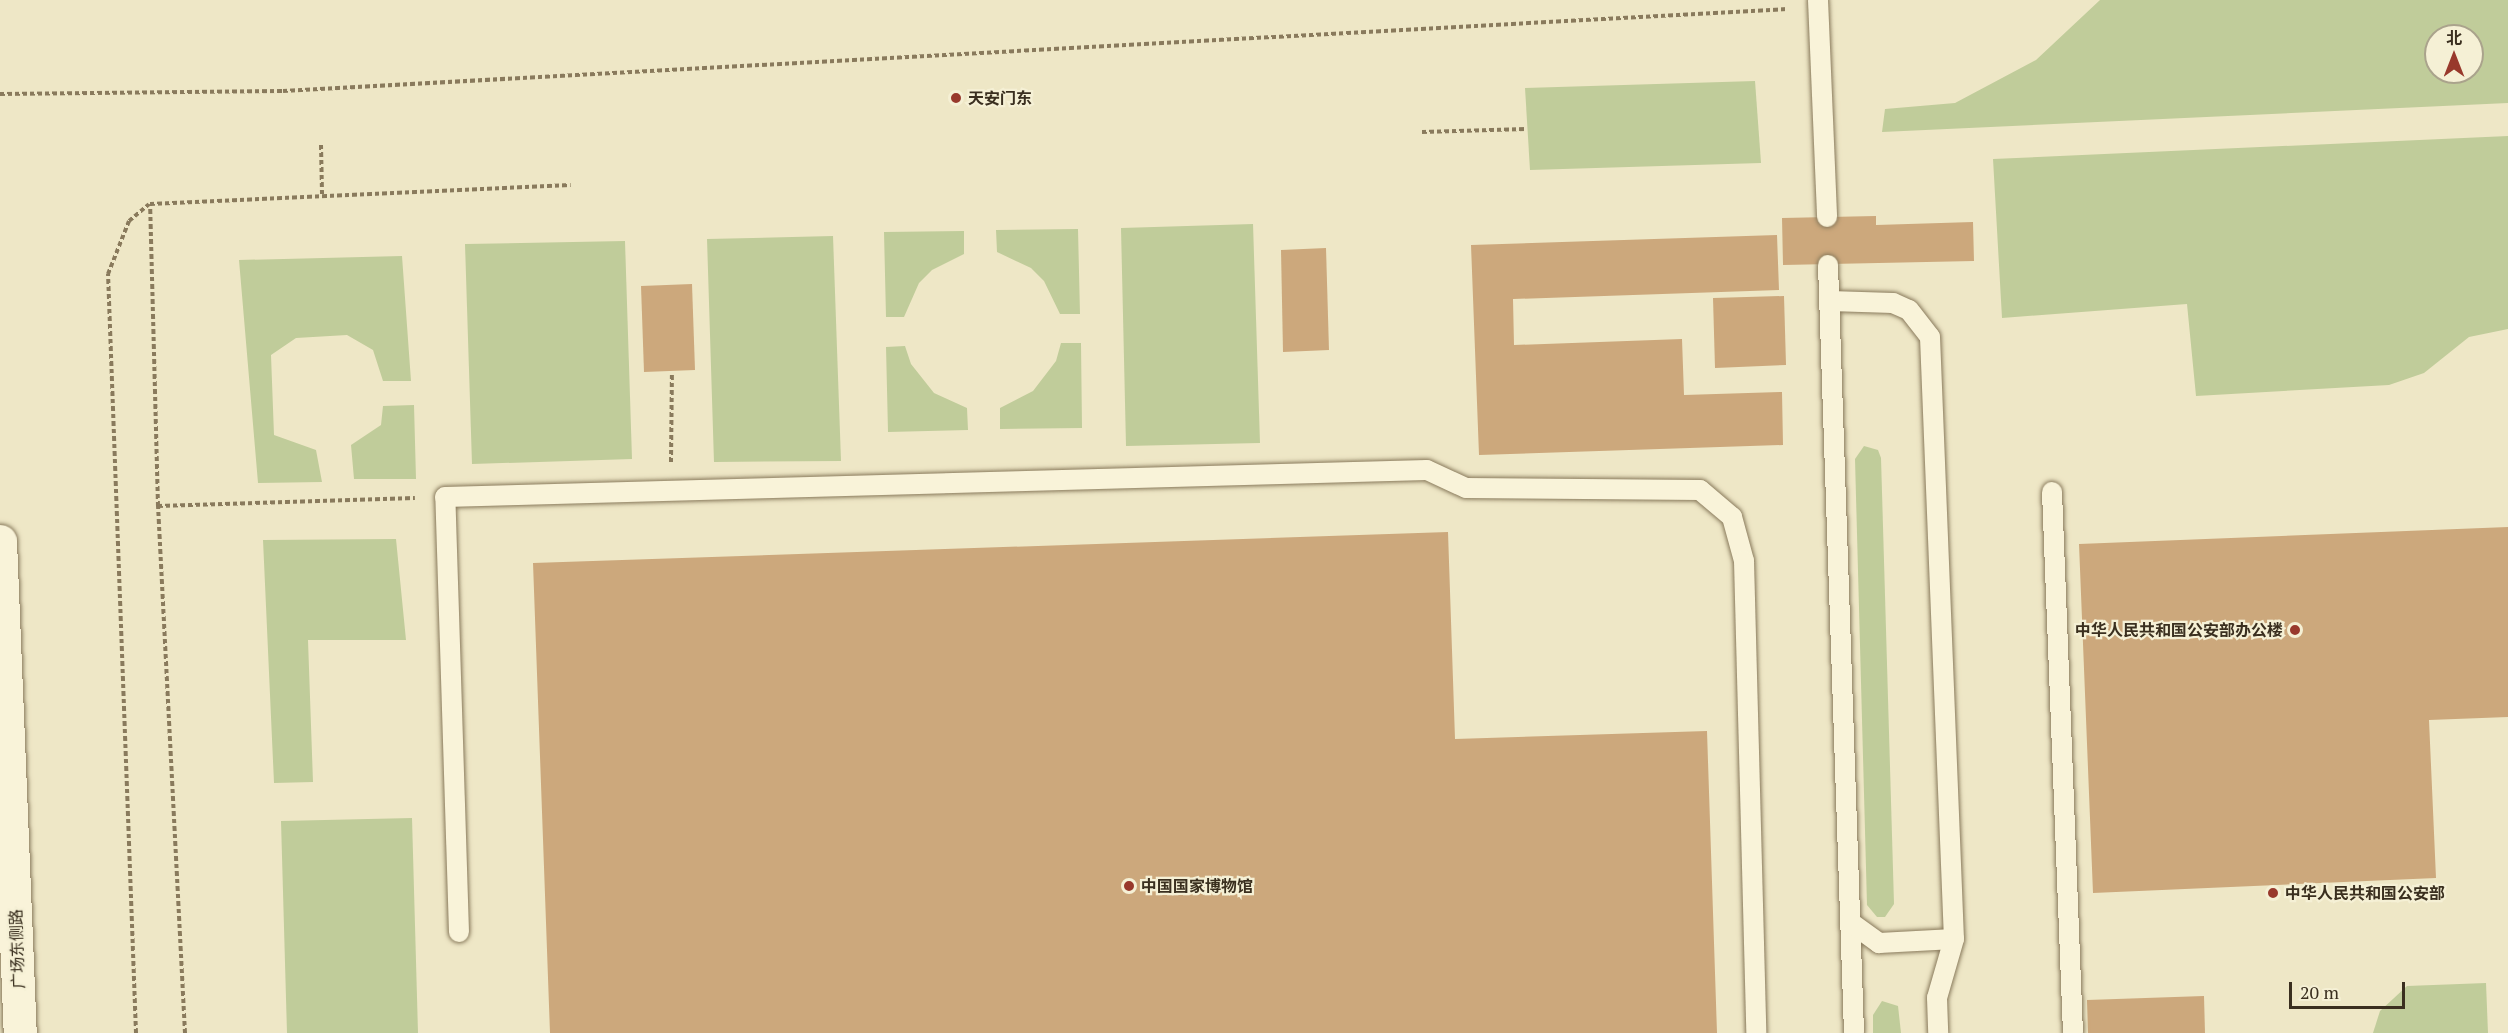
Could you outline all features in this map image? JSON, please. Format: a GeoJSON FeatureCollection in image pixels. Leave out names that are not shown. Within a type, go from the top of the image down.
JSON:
{"type":"FeatureCollection","features":[{"type":"Feature","properties":{"kind":"main road","name":"广场东侧路"},"geometry":{"type":"LineString","coordinates":[[0,541],[20,1033]]}},
{"type":"Feature","properties":{"kind":"lane"},"geometry":{"type":"LineString","coordinates":[[1818,3],[1827,217]]}},
{"type":"Feature","properties":{"kind":"lane"},"geometry":{"type":"LineString","coordinates":[[1828,265],[1854,1033]]}},
{"type":"Feature","properties":{"kind":"lane"},"geometry":{"type":"LineString","coordinates":[[1830,301],[1893,303],[1917,317],[1930,337],[1954,939],[1937,998],[1938,1033]]}},
{"type":"Feature","properties":{"kind":"lane"},"geometry":{"type":"LineString","coordinates":[[459,932],[445,497],[1427,470],[1466,488],[1700,490],[1732,517],[1744,561],[1756,1033]]}},
{"type":"Feature","properties":{"kind":"lane"},"geometry":{"type":"LineString","coordinates":[[2052,492],[2073,1033]]}},
{"type":"Feature","properties":{"kind":"lane"},"geometry":{"type":"LineString","coordinates":[[1850,922],[1879,943],[1954,939]]}},
{"type":"Feature","properties":{"kind":"path"},"geometry":{"type":"LineString","coordinates":[[0,94],[283,91],[1818,3]]}},
{"type":"Feature","properties":{"kind":"path"},"geometry":{"type":"LineString","coordinates":[[1422,132],[1527,129]]}},
{"type":"Feature","properties":{"kind":"path"},"geometry":{"type":"LineString","coordinates":[[321,145],[322,194]]}},
{"type":"Feature","properties":{"kind":"path"},"geometry":{"type":"LineString","coordinates":[[136,1033],[108,274],[129,221],[150,204],[322,194],[571,185]]}},
{"type":"Feature","properties":{"kind":"path"},"geometry":{"type":"LineString","coordinates":[[150,204],[158,506],[185,1033]]}},
{"type":"Feature","properties":{"kind":"path"},"geometry":{"type":"LineString","coordinates":[[670,490],[672,372]]}},
{"type":"Feature","properties":{"kind":"path"},"geometry":{"type":"LineString","coordinates":[[158,506],[445,497]]}},
{"type":"Feature","properties":{"kind":"green space"},"geometry":{"type":"Polygon","coordinates":[[[2100,0],[2508,0],[2508,103],[1882,132],[1885,109],[1955,103],[2036,60],[2100,0]]]}},
{"type":"Feature","properties":{"kind":"green space"},"geometry":{"type":"Polygon","coordinates":[[[1755,81],[1761,163],[1530,170],[1525,88],[1755,81]]]}},
{"type":"Feature","properties":{"kind":"green space"},"geometry":{"type":"Polygon","coordinates":[[[2508,136],[2508,329],[2469,337],[2424,373],[2389,385],[2196,396],[2187,304],[2002,318],[1993,159],[2508,136]]]}},
{"type":"Feature","properties":{"kind":"green space"},"geometry":{"type":"Polygon","coordinates":[[[1253,224],[1260,443],[1126,446],[1121,228],[1253,224]]]}},
{"type":"Feature","properties":{"kind":"green space"},"geometry":{"type":"Polygon","coordinates":[[[1078,229],[1080,314],[1060,314],[1044,281],[1031,268],[997,252],[996,230],[1078,229]]]}},
{"type":"Feature","properties":{"kind":"green space"},"geometry":{"type":"Polygon","coordinates":[[[964,231],[964,254],[932,270],[919,283],[904,317],[886,317],[884,232],[964,231]]]}},
{"type":"Feature","properties":{"kind":"green space"},"geometry":{"type":"Polygon","coordinates":[[[833,236],[841,461],[714,462],[707,239],[833,236]]]}},
{"type":"Feature","properties":{"kind":"green space"},"geometry":{"type":"Polygon","coordinates":[[[625,241],[632,459],[472,464],[465,244],[625,241]]]}},
{"type":"Feature","properties":{"kind":"green space"},"geometry":{"type":"Polygon","coordinates":[[[402,256],[411,381],[383,381],[373,350],[347,335],[296,338],[271,355],[274,435],[316,450],[322,482],[258,483],[239,260],[402,256]]]}},
{"type":"Feature","properties":{"kind":"green space"},"geometry":{"type":"Polygon","coordinates":[[[1061,343],[1081,343],[1082,428],[1000,429],[1000,408],[1033,391],[1056,361],[1061,343]]]}},
{"type":"Feature","properties":{"kind":"green space"},"geometry":{"type":"Polygon","coordinates":[[[905,346],[911,364],[934,393],[967,408],[968,430],[888,432],[886,347],[905,346]]]}},
{"type":"Feature","properties":{"kind":"green space"},"geometry":{"type":"Polygon","coordinates":[[[414,405],[416,479],[354,479],[351,445],[381,425],[383,406],[414,405]]]}},
{"type":"Feature","properties":{"kind":"green space"},"geometry":{"type":"Polygon","coordinates":[[[1864,446],[1878,450],[1881,458],[1894,904],[1885,917],[1877,917],[1867,905],[1855,459],[1864,446]]]}},
{"type":"Feature","properties":{"kind":"green space"},"geometry":{"type":"Polygon","coordinates":[[[396,539],[406,640],[308,640],[313,782],[274,783],[263,540],[396,539]]]}},
{"type":"Feature","properties":{"kind":"green space"},"geometry":{"type":"Polygon","coordinates":[[[412,818],[418,1033],[287,1033],[281,821],[412,818]]]}},
{"type":"Feature","properties":{"kind":"green space"},"geometry":{"type":"Polygon","coordinates":[[[2486,983],[2488,1033],[2373,1033],[2380,1011],[2407,986],[2486,983]]]}},
{"type":"Feature","properties":{"kind":"green space"},"geometry":{"type":"Polygon","coordinates":[[[1882,1001],[1898,1006],[1901,1033],[1873,1033],[1873,1015],[1882,1001]]]}},
{"type":"Feature","properties":{"kind":"building"},"geometry":{"type":"Polygon","coordinates":[[[1876,216],[1876,225],[1973,222],[1974,261],[1783,265],[1782,218],[1876,216]]]}},
{"type":"Feature","properties":{"kind":"building"},"geometry":{"type":"Polygon","coordinates":[[[1777,235],[1779,290],[1513,299],[1514,345],[1682,339],[1684,395],[1782,392],[1783,445],[1479,455],[1471,245],[1777,235]]]}},
{"type":"Feature","properties":{"kind":"building"},"geometry":{"type":"Polygon","coordinates":[[[1326,248],[1329,350],[1283,352],[1281,250],[1326,248]]]}},
{"type":"Feature","properties":{"kind":"building"},"geometry":{"type":"Polygon","coordinates":[[[692,284],[695,370],[644,372],[641,286],[692,284]]]}},
{"type":"Feature","properties":{"kind":"building"},"geometry":{"type":"Polygon","coordinates":[[[1784,296],[1786,365],[1715,368],[1713,298],[1784,296]]]}},
{"type":"Feature","properties":{"kind":"building","name":"中华人民共和国公安部办公楼"},"geometry":{"type":"Polygon","coordinates":[[[2508,527],[2508,717],[2429,720],[2436,878],[2093,893],[2079,544],[2508,527]]]}},
{"type":"Feature","properties":{"kind":"building","name":"中国国家博物馆"},"geometry":{"type":"Polygon","coordinates":[[[1448,532],[1455,739],[1707,731],[1717,1033],[550,1033],[533,563],[1448,532]]]}},
{"type":"Feature","properties":{"kind":"building"},"geometry":{"type":"Polygon","coordinates":[[[2204,996],[2205,1033],[2088,1033],[2087,1000],[2204,996]]]}},
{"type":"Feature","properties":{"kind":"place","name":"天安门东"},"geometry":{"type":"Point","coordinates":[956,98]}},
{"type":"Feature","properties":{"kind":"place","name":"中华人民共和国公安部办公楼"},"geometry":{"type":"Point","coordinates":[2295,630]}},
{"type":"Feature","properties":{"kind":"place","name":"中国国家博物馆"},"geometry":{"type":"Point","coordinates":[1129,886]}},
{"type":"Feature","properties":{"kind":"place","name":"中华人民共和国公安部"},"geometry":{"type":"Point","coordinates":[2273,893]}}]}
